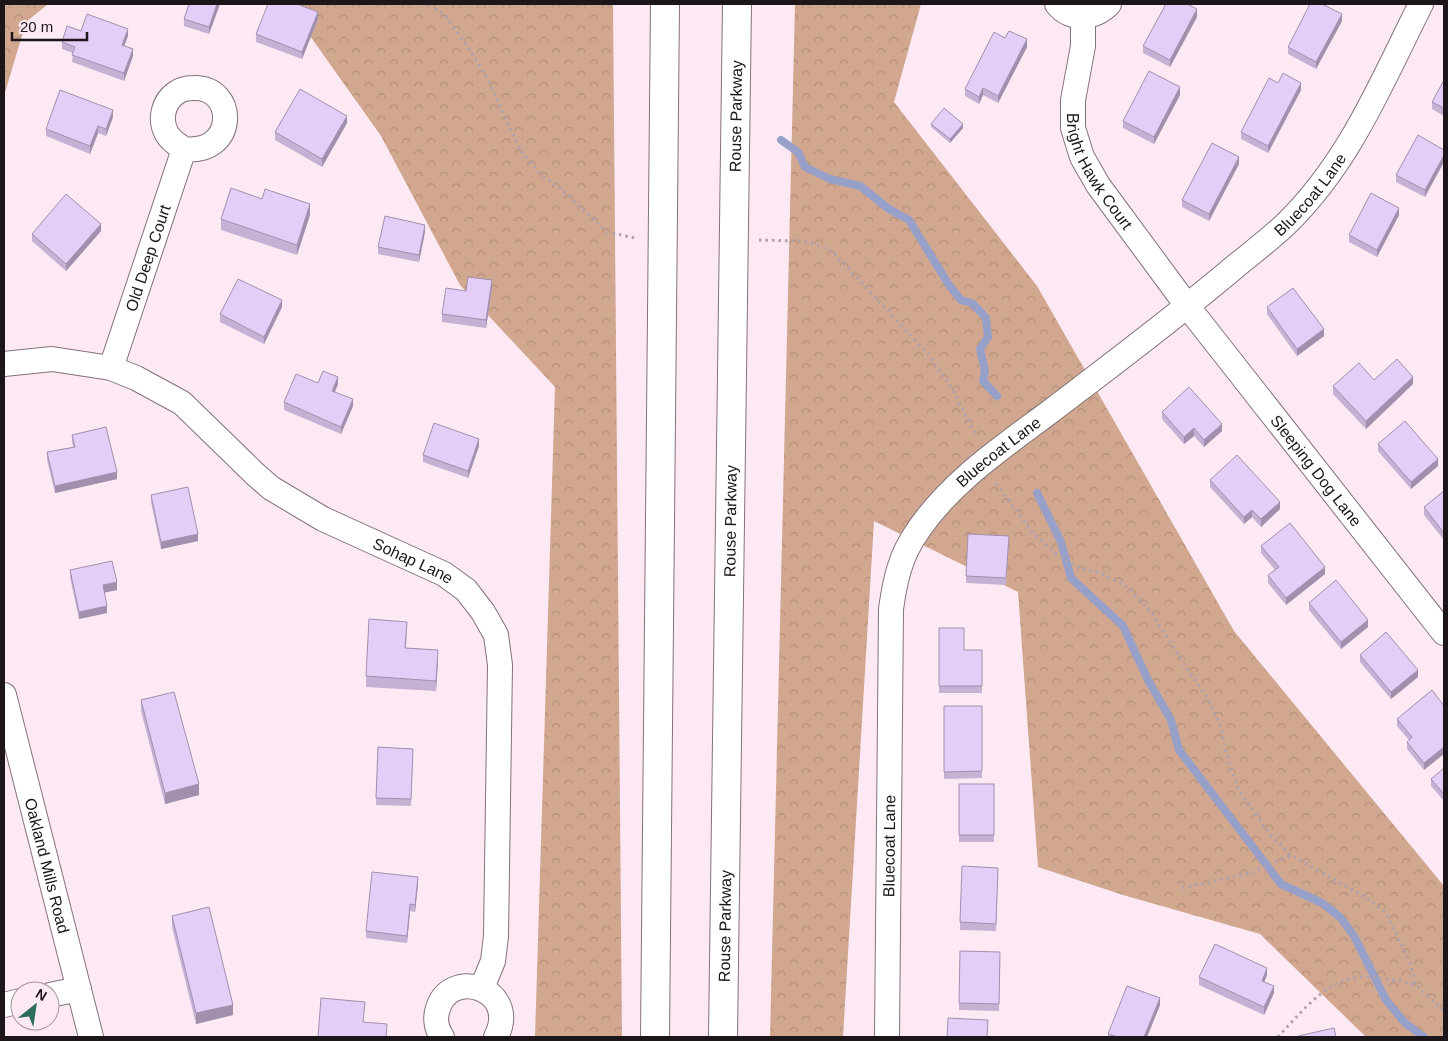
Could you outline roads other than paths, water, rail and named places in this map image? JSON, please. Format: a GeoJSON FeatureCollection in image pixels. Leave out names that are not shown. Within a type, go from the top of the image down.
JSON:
{"type":"FeatureCollection","features":[{"type":"Feature","properties":{"kind":"main road"},"geometry":{"type":"LineString","coordinates":[[655,1037],[665,4]]}},
{"type":"Feature","properties":{"kind":"main road","name":"Rouse Parkway"},"geometry":{"type":"LineString","coordinates":[[722,1037],[737,4]]}},
{"type":"Feature","properties":{"kind":"street"},"geometry":{"type":"LineString","coordinates":[[1057,4],[1061,9],[1083,16],[1094,15],[1103,10],[1108,4]]}},
{"type":"Feature","properties":{"kind":"street","name":"Bluecoat Lane"},"geometry":{"type":"LineString","coordinates":[[888,1037],[891,609],[895,578],[902,557],[916,533],[952,488],[986,460],[1188,307],[1285,224],[1313,194],[1337,164],[1356,134],[1421,4]]}},
{"type":"Feature","properties":{"kind":"street","name":"Bright Hawk Court"},"geometry":{"type":"LineString","coordinates":[[1083,16],[1083,46],[1073,100],[1074,128],[1082,157],[1098,185],[1188,307]]}},
{"type":"Feature","properties":{"kind":"street","name":"Old Deep Court"},"geometry":{"type":"LineString","coordinates":[[111,368],[184,148]]}},
{"type":"Feature","properties":{"kind":"street","name":"Sleeping Dog Lane"},"geometry":{"type":"LineString","coordinates":[[1188,307],[1444,633]]}},
{"type":"Feature","properties":{"kind":"street","name":"Sohap Lane"},"geometry":{"type":"LineString","coordinates":[[4,364],[52,359],[111,368],[136,378],[182,403],[271,488],[323,519],[444,574],[466,590],[483,612],[496,635],[500,665],[496,936],[493,961],[482,988]]}},
{"type":"Feature","properties":{"kind":"street","name":"Oakland Mills Road"},"geometry":{"type":"LineString","coordinates":[[4,695],[91,1037]]}},
{"type":"Feature","properties":{"kind":"street"},"geometry":{"type":"LineString","coordinates":[[442,1037],[436,1019],[438,1006],[445,996],[457,988],[468,986],[482,988],[492,995],[499,1005],[502,1017],[501,1028],[496,1037]]}},
{"type":"Feature","properties":{"kind":"street"},"geometry":{"type":"LineString","coordinates":[[60,993],[79,989]]}},
{"type":"Feature","properties":{"kind":"waterway"},"geometry":{"type":"LineString","coordinates":[[781,140],[798,152],[805,167],[830,179],[860,186],[889,209],[909,220],[949,285],[961,300],[972,303],[986,318],[988,337],[980,349],[985,371],[983,381],[997,396]]}},
{"type":"Feature","properties":{"kind":"waterway"},"geometry":{"type":"LineString","coordinates":[[1037,493],[1061,542],[1071,578],[1123,626],[1148,680],[1171,720],[1179,750],[1281,884],[1322,903],[1340,917],[1354,936],[1386,1000],[1405,1023],[1424,1037]]}}]}
